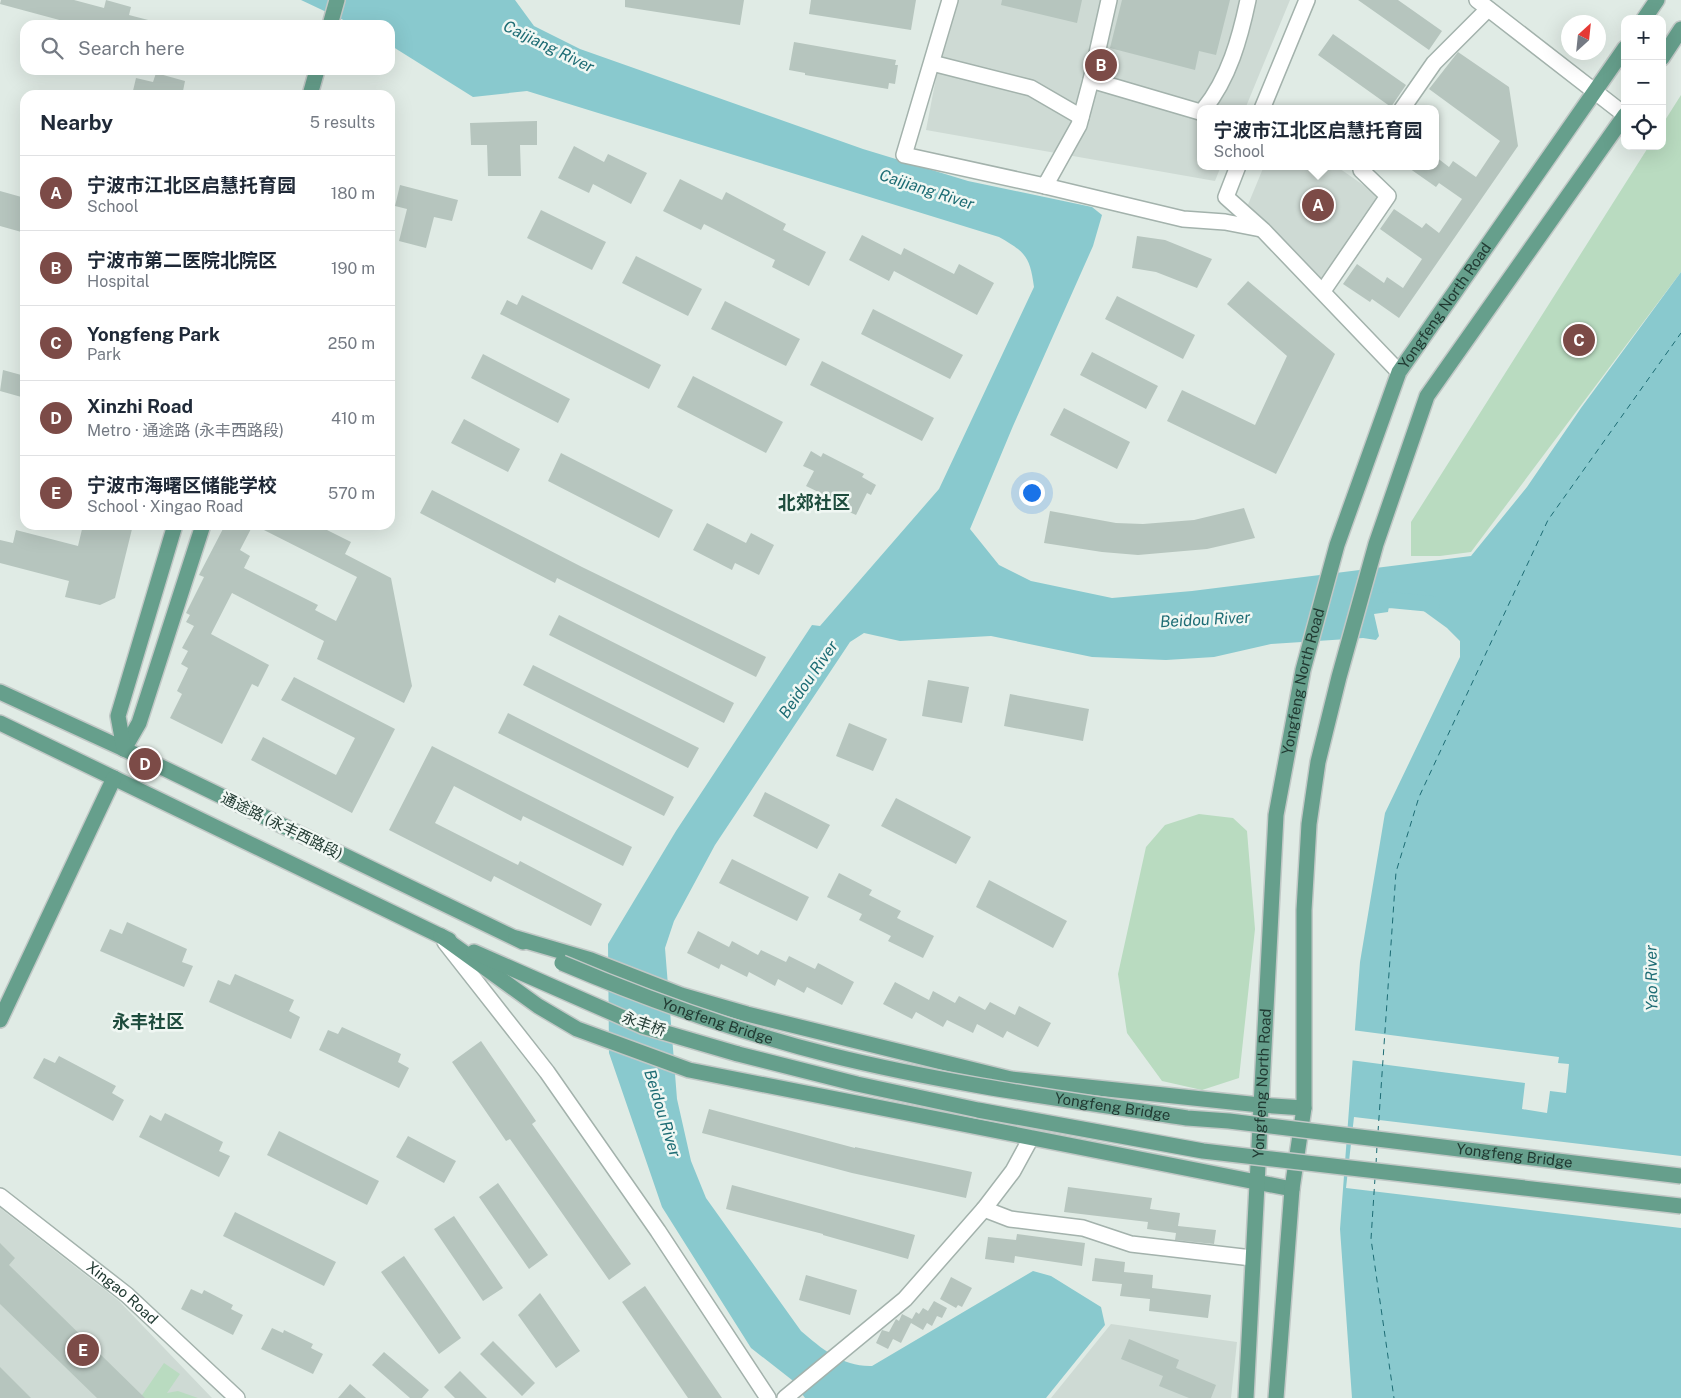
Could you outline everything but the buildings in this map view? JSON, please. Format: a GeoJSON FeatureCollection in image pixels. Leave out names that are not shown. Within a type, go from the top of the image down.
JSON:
{"type":"FeatureCollection","features":[{"type":"Feature","properties":{"kind":"main road"},"geometry":{"type":"LineString","coordinates":[[331,20],[337,0]]}},
{"type":"Feature","properties":{"kind":"main road"},"geometry":{"type":"LineString","coordinates":[[1647,15],[1657,0]]}},
{"type":"Feature","properties":{"kind":"main road"},"geometry":{"type":"LineString","coordinates":[[1666,52],[1681,29]]}},
{"type":"Feature","properties":{"kind":"main road","name":"Yongfeng North Road"},"geometry":{"type":"LineString","coordinates":[[1246,1398],[1276,815],[1303,670],[1338,544],[1399,372],[1621,54]]}},
{"type":"Feature","properties":{"kind":"main road","name":"Yongfeng North Road"},"geometry":{"type":"LineString","coordinates":[[1276,1398],[1292,1189],[1304,1108],[1306,1076],[1304,910],[1309,824],[1318,762],[1339,677],[1376,544],[1426,396],[1621,121]]}},
{"type":"Feature","properties":{"kind":"main road"},"geometry":{"type":"LineString","coordinates":[[124,749],[118,716],[174,530]]}},
{"type":"Feature","properties":{"kind":"main road"},"geometry":{"type":"LineString","coordinates":[[124,749],[139,723],[201,530]]}},
{"type":"Feature","properties":{"kind":"main road","name":"通途路 (永丰西路段)"},"geometry":{"type":"LineString","coordinates":[[0,692],[124,749],[516,938],[562,963]]}},
{"type":"Feature","properties":{"kind":"main road","name":"通途路 (永丰西路段)"},"geometry":{"type":"LineString","coordinates":[[0,723],[552,988]]}},
{"type":"Feature","properties":{"kind":"main road"},"geometry":{"type":"LineString","coordinates":[[0,1020],[114,778]]}},
{"type":"Feature","properties":{"kind":"main road"},"geometry":{"type":"LineString","coordinates":[[441,936],[538,1006],[577,1029],[689,1070],[1292,1189]]}},
{"type":"Feature","properties":{"kind":"main road"},"geometry":{"type":"LineString","coordinates":[[516,938],[592,960],[681,995],[747,1014],[1011,1079],[1260,1106],[1304,1108]]}},
{"type":"Feature","properties":{"kind":"main road","name":"Yongfeng Bridge"},"geometry":{"type":"LineString","coordinates":[[562,963],[629,992],[734,1028],[830,1055],[933,1077],[1187,1118],[1229,1121],[1681,1176]]}},
{"type":"Feature","properties":{"kind":"main road","name":"Yongfeng Bridge"},"geometry":{"type":"LineString","coordinates":[[552,988],[642,1026],[738,1054],[857,1084],[978,1110],[1203,1151],[1681,1206]]}},
{"type":"Feature","properties":{"kind":"street"},"geometry":{"type":"LineString","coordinates":[[950,0],[904,155],[1184,219],[1225,222],[1263,230]]}},
{"type":"Feature","properties":{"kind":"street"},"geometry":{"type":"LineString","coordinates":[[1045,186],[1081,117],[1092,80],[1109,0]]}},
{"type":"Feature","properties":{"kind":"street"},"geometry":{"type":"LineString","coordinates":[[1207,105],[1239,42],[1248,0]]}},
{"type":"Feature","properties":{"kind":"street"},"geometry":{"type":"LineString","coordinates":[[1264,105],[1307,0]]}},
{"type":"Feature","properties":{"kind":"street"},"geometry":{"type":"LineString","coordinates":[[1405,105],[1434,63],[1483,4],[1621,112]]}},
{"type":"Feature","properties":{"kind":"street"},"geometry":{"type":"LineString","coordinates":[[932,64],[1030,88],[1081,117]]}},
{"type":"Feature","properties":{"kind":"street"},"geometry":{"type":"LineString","coordinates":[[1092,80],[1197,111]]}},
{"type":"Feature","properties":{"kind":"street"},"geometry":{"type":"LineString","coordinates":[[1236,170],[1226,197],[1263,230],[1399,372]]}},
{"type":"Feature","properties":{"kind":"street"},"geometry":{"type":"LineString","coordinates":[[1323,291],[1388,196],[1361,170]]}},
{"type":"Feature","properties":{"kind":"street"},"geometry":{"type":"LineString","coordinates":[[441,936],[547,1072],[658,1231],[768,1398]]}},
{"type":"Feature","properties":{"kind":"street"},"geometry":{"type":"LineString","coordinates":[[790,1393],[905,1299],[984,1209],[1013,1171],[1031,1138]]}},
{"type":"Feature","properties":{"kind":"street","name":"Xingao Road"},"geometry":{"type":"LineString","coordinates":[[0,1196],[127,1295],[237,1398]]}},
{"type":"Feature","properties":{"kind":"street"},"geometry":{"type":"LineString","coordinates":[[984,1209],[1010,1219],[1083,1228],[1131,1244],[1252,1258]]}},
{"type":"Feature","properties":{"kind":"shaded area"},"geometry":{"type":"Polygon","coordinates":[[[951,0],[1290,0],[1247,105],[1197,105],[1197,170],[1219,170],[1215,181],[926,130],[951,0]]]}},
{"type":"Feature","properties":{"kind":"shaded area"},"geometry":{"type":"Polygon","coordinates":[[[1262,170],[1342,170],[1389,203],[1326,287],[1247,207],[1262,170]]]}},
{"type":"Feature","properties":{"kind":"shaded area"},"geometry":{"type":"Polygon","coordinates":[[[0,1208],[119,1301],[212,1398],[0,1398],[0,1208]]]}},
{"type":"Feature","properties":{"kind":"shaded area"},"geometry":{"type":"Polygon","coordinates":[[[1111,1324],[1237,1342],[1231,1398],[1051,1398],[1111,1324]]]}},
{"type":"Feature","properties":{"kind":"green space"},"geometry":{"type":"Polygon","coordinates":[[[1681,95],[1681,272],[1471,552],[1440,556],[1411,556],[1411,522],[1646,150],[1666,150],[1666,119],[1681,95]]]}},
{"type":"Feature","properties":{"kind":"green space"},"geometry":{"type":"Polygon","coordinates":[[[1199,814],[1233,818],[1247,831],[1255,929],[1239,1078],[1202,1090],[1162,1081],[1127,1033],[1118,974],[1146,847],[1165,825],[1199,814]]]}},
{"type":"Feature","properties":{"kind":"green space"},"geometry":{"type":"Polygon","coordinates":[[[164,1363],[180,1374],[167,1393],[178,1391],[198,1398],[140,1398],[164,1363]]]}},
{"type":"Feature","properties":{"kind":"water"},"geometry":{"type":"Polygon","coordinates":[[[301,0],[515,0],[534,26],[580,49],[863,149],[968,181],[1092,207],[1102,215],[1093,246],[1013,426],[970,529],[999,565],[1031,581],[1112,598],[1192,591],[1471,556],[1527,487],[1581,408],[1681,272],[1681,1398],[1352,1398],[1340,1229],[1360,962],[1385,813],[1460,657],[1460,641],[1447,628],[1403,596],[1391,594],[1388,612],[1374,614],[1379,636],[1376,640],[1363,638],[1271,644],[1214,657],[1166,660],[1092,657],[991,636],[900,641],[864,633],[850,642],[715,845],[674,921],[665,948],[677,1099],[691,1161],[706,1198],[801,1331],[825,1350],[842,1360],[861,1366],[872,1366],[1033,1271],[1051,1276],[1101,1307],[1105,1325],[1046,1398],[805,1398],[792,1380],[751,1348],[662,1207],[609,1053],[608,944],[676,831],[812,625],[820,626],[939,489],[1034,287],[1030,268],[1025,256],[1020,251],[999,237],[527,91],[473,97],[395,48],[395,20],[343,20],[301,0]]]}},
{"type":"Feature","properties":{"kind":"pier"},"geometry":{"type":"Polygon","coordinates":[[[1352,1030],[1559,1057],[1558,1063],[1569,1064],[1566,1093],[1550,1091],[1547,1113],[1522,1109],[1525,1083],[1350,1060],[1352,1030]]]}},
{"type":"Feature","properties":{"kind":"pier"},"geometry":{"type":"Polygon","coordinates":[[[1354,1117],[1681,1156],[1681,1228],[1346,1188],[1354,1117]]]}},
{"type":"Feature","properties":{"kind":"waterway","name":"Beidou River"},"geometry":{"type":"LineString","coordinates":[[1367,603],[1390,600],[1432,604]]}},
{"type":"Feature","properties":{"kind":"ferry route"},"geometry":{"type":"LineString","coordinates":[[1378,1132],[1396,872],[1419,797],[1548,520],[1681,333]]}},
{"type":"Feature","properties":{"kind":"ferry route"},"geometry":{"type":"LineString","coordinates":[[1376,1164],[1377,1146]]}},
{"type":"Feature","properties":{"kind":"ferry route"},"geometry":{"type":"LineString","coordinates":[[1375,1178],[1371,1239],[1394,1398]]}},
{"type":"Feature","properties":{"kind":"place","name":"宁波市第二医院北院区"},"geometry":{"type":"Point","coordinates":[1101,65]}},
{"type":"Feature","properties":{"kind":"place","name":"宁波市江北区启慧托育园"},"geometry":{"type":"Point","coordinates":[1318,205]}},
{"type":"Feature","properties":{"kind":"place","name":"Yongfeng Park"},"geometry":{"type":"Point","coordinates":[1579,340]}},
{"type":"Feature","properties":{"kind":"place","name":"Xinzhi Road"},"geometry":{"type":"Point","coordinates":[145,764]}},
{"type":"Feature","properties":{"kind":"place","name":"宁波市海曙区储能学校"},"geometry":{"type":"Point","coordinates":[83,1350]}},
{"type":"Feature","properties":{"kind":"district","name":"北郊社区"},"geometry":{"type":"Point","coordinates":[814,503]}},
{"type":"Feature","properties":{"kind":"district","name":"永丰社区"},"geometry":{"type":"Point","coordinates":[148,1022]}},
{"type":"Feature","properties":{"kind":"water label","name":"Caijiang River"},"geometry":{"type":"Point","coordinates":[549,46]}},
{"type":"Feature","properties":{"kind":"water label","name":"Caijiang River"},"geometry":{"type":"Point","coordinates":[927,189]}},
{"type":"Feature","properties":{"kind":"water label","name":"Yao River"},"geometry":{"type":"Point","coordinates":[1651,978]}}]}
